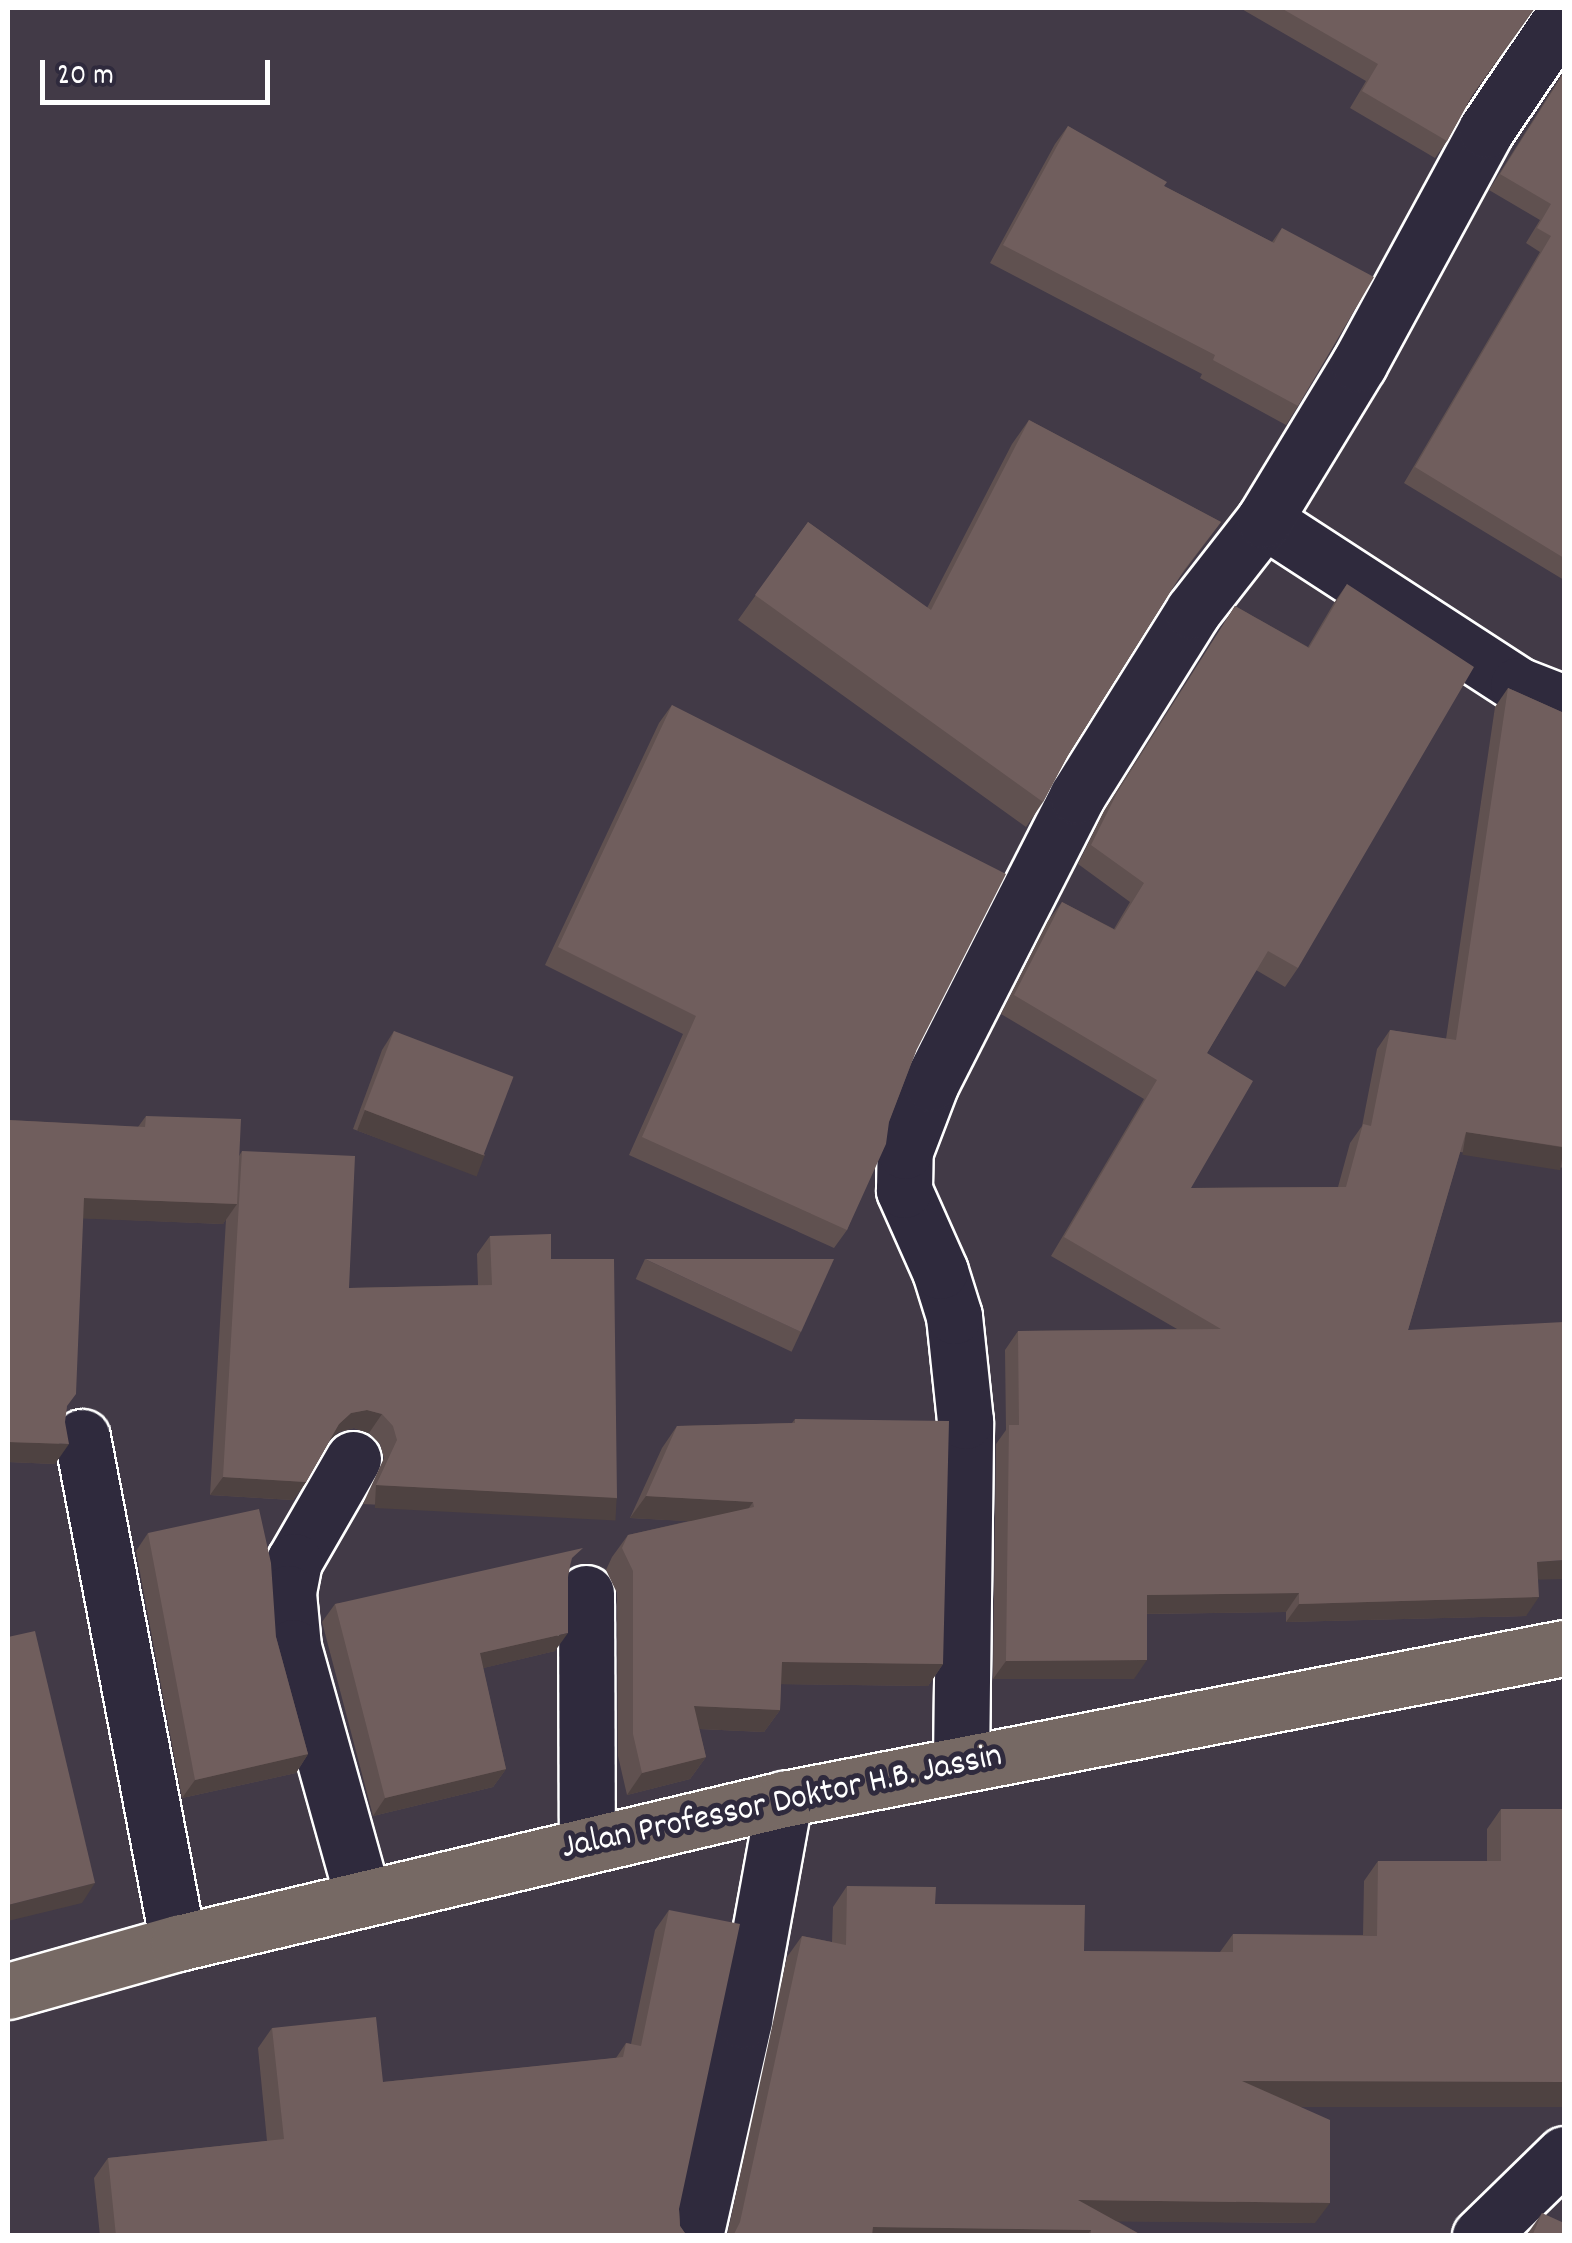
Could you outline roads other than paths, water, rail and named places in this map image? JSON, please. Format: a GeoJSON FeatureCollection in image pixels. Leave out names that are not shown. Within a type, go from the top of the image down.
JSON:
{"type":"FeatureCollection","features":[{"type":"Feature","properties":{"kind":"highway","name":"Jalan Professor Doktor H.B. Jassin"},"geometry":{"type":"LineString","coordinates":[[8,1990],[178,1943],[784,1799],[1564,1648]]}},
{"type":"Feature","properties":{"kind":"street"},"geometry":{"type":"LineString","coordinates":[[961,1764],[966,1421],[954,1316],[940,1271],[904,1190],[905,1151],[931,1084],[1077,796],[1194,611],[1264,520],[1359,364],[1486,130],[1564,16]]}},
{"type":"Feature","properties":{"kind":"street"},"geometry":{"type":"LineString","coordinates":[[1264,520],[1518,685],[1564,702]]}},
{"type":"Feature","properties":{"kind":"street"},"geometry":{"type":"LineString","coordinates":[[82,1437],[178,1943]]}},
{"type":"Feature","properties":{"kind":"street"},"geometry":{"type":"LineString","coordinates":[[353,1459],[294,1561],[288,1593],[293,1646],[364,1898]]}},
{"type":"Feature","properties":{"kind":"street"},"geometry":{"type":"LineString","coordinates":[[586,1593],[587,1843]]}},
{"type":"Feature","properties":{"kind":"street"},"geometry":{"type":"LineString","coordinates":[[695,2236],[744,2020],[784,1799]]}},
{"type":"Feature","properties":{"kind":"street"},"geometry":{"type":"LineString","coordinates":[[1480,2236],[1564,2154]]}}]}
